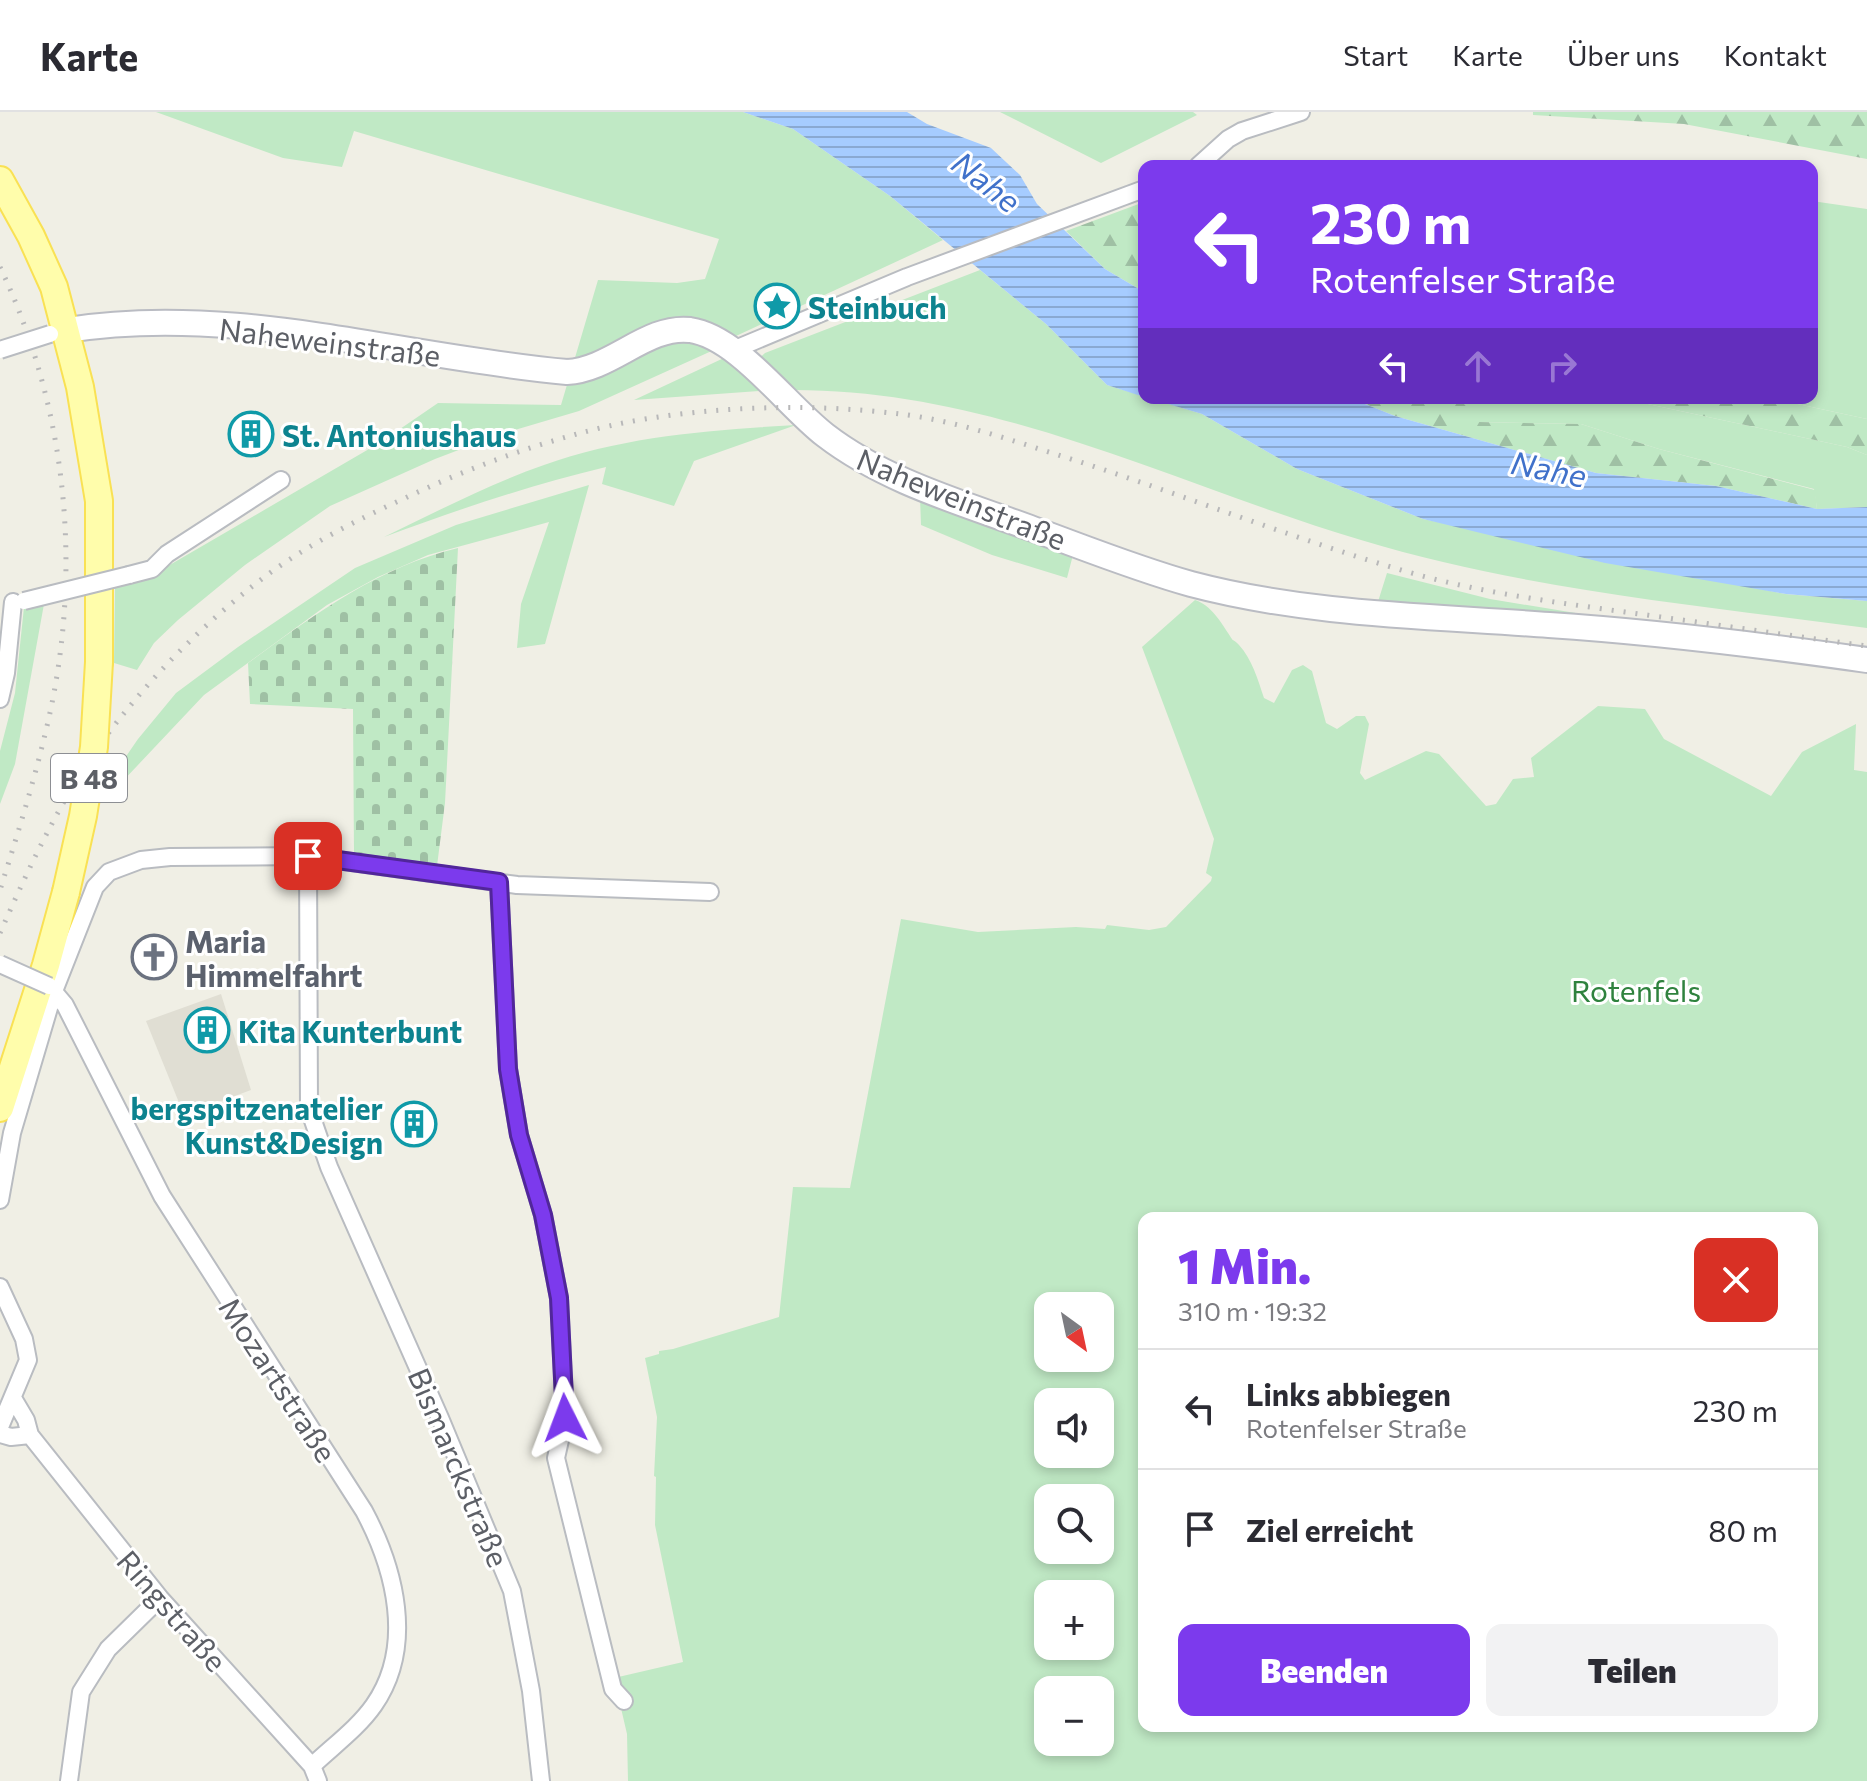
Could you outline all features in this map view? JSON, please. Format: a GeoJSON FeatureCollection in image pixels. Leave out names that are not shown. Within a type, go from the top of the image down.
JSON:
{"type":"FeatureCollection","features":[{"type":"Feature","properties":{"kind":"main road","name":"B 48"},"geometry":{"type":"LineString","coordinates":[[0,180],[45,265],[58,332],[93,453],[99,501],[99,662],[94,747],[83,816],[46,965],[0,1108]]}},
{"type":"Feature","properties":{"kind":"main road","name":"Naheweinstraße"},"geometry":{"type":"LineString","coordinates":[[58,332],[120,324],[229,326],[352,340],[567,372],[589,370],[652,338],[675,330],[701,333],[733,350],[825,435],[859,459],[899,479],[1188,583],[1303,607],[1705,638],[1867,660]]}},
{"type":"Feature","properties":{"kind":"street"},"geometry":{"type":"LineString","coordinates":[[1205,160],[1242,131],[1301,112]]}},
{"type":"Feature","properties":{"kind":"street"},"geometry":{"type":"LineString","coordinates":[[733,350],[907,277],[1138,191]]}},
{"type":"Feature","properties":{"kind":"street"},"geometry":{"type":"LineString","coordinates":[[0,350],[58,332]]}},
{"type":"Feature","properties":{"kind":"street"},"geometry":{"type":"LineString","coordinates":[[0,699],[6,673],[12,601],[152,569],[179,546],[281,480]]}},
{"type":"Feature","properties":{"kind":"street"},"geometry":{"type":"LineString","coordinates":[[0,1200],[12,1133],[52,988],[95,887],[109,872],[141,860],[170,857],[308,856],[517,885],[710,892]]}},
{"type":"Feature","properties":{"kind":"street","name":"Bismarckstraße"},"geometry":{"type":"LineString","coordinates":[[308,856],[309,1109],[329,1167],[440,1418],[512,1591],[531,1691],[541,1781]]}},
{"type":"Feature","properties":{"kind":"street"},"geometry":{"type":"LineString","coordinates":[[499,882],[508,1069],[519,1135],[543,1215],[559,1298],[565,1418],[556,1458],[613,1689],[624,1701]]}},
{"type":"Feature","properties":{"kind":"street"},"geometry":{"type":"LineString","coordinates":[[0,964],[52,988]]}},
{"type":"Feature","properties":{"kind":"street","name":"Mozartstraße"},"geometry":{"type":"LineString","coordinates":[[52,988],[83,1038],[162,1196],[364,1511],[380,1540],[389,1566],[395,1593],[394,1665],[372,1708],[315,1773]]}},
{"type":"Feature","properties":{"kind":"street"},"geometry":{"type":"LineString","coordinates":[[0,1287],[24,1339],[28,1360],[0,1427]]}},
{"type":"Feature","properties":{"kind":"street","name":"Ringstraße"},"geometry":{"type":"LineString","coordinates":[[13,1398],[26,1420],[30,1435],[160,1598],[315,1773]]}},
{"type":"Feature","properties":{"kind":"street"},"geometry":{"type":"LineString","coordinates":[[0,1434],[11,1437],[30,1435]]}},
{"type":"Feature","properties":{"kind":"street"},"geometry":{"type":"LineString","coordinates":[[69,1781],[81,1692],[108,1649],[160,1598]]}},
{"type":"Feature","properties":{"kind":"shaded area"},"geometry":{"type":"Polygon","coordinates":[[[221,994],[251,1090],[184,1115],[146,1021],[221,994]]]}},
{"type":"Feature","properties":{"kind":"green space"},"geometry":{"type":"Polygon","coordinates":[[[156,112],[743,112],[793,129],[890,196],[943,240],[579,411],[498,435],[435,459],[330,506],[245,565],[178,620],[154,643],[137,670],[114,663],[115,588],[149,577],[381,442],[438,403],[561,405],[598,280],[677,283],[705,279],[719,239],[354,131],[342,167],[283,158],[156,112]]]}},
{"type":"Feature","properties":{"kind":"green space"},"geometry":{"type":"Polygon","coordinates":[[[1000,112],[1193,112],[1197,115],[1101,163],[1000,112]]]}},
{"type":"Feature","properties":{"kind":"green space"},"geometry":{"type":"Polygon","coordinates":[[[1533,112],[1867,112],[1867,159],[1684,124],[1533,115],[1533,112]]]}},
{"type":"Feature","properties":{"kind":"green space"},"geometry":{"type":"Polygon","coordinates":[[[1818,202],[1867,209],[1867,419],[1798,404],[1818,404],[1818,202]]]}},
{"type":"Feature","properties":{"kind":"green space"},"geometry":{"type":"Polygon","coordinates":[[[1138,204],[1138,288],[1105,269],[1066,231],[1138,204]]]}},
{"type":"Feature","properties":{"kind":"green space"},"geometry":{"type":"Polygon","coordinates":[[[980,270],[1046,324],[1107,385],[1138,394],[1138,404],[1169,404],[1202,414],[1297,469],[1423,519],[1785,594],[1867,601],[1867,628],[1549,584],[1423,557],[1290,517],[1081,443],[1010,422],[939,405],[866,394],[790,390],[757,360],[765,353],[980,270]]]}},
{"type":"Feature","properties":{"kind":"green space"},"geometry":{"type":"Polygon","coordinates":[[[726,357],[759,391],[634,400],[726,357]]]}},
{"type":"Feature","properties":{"kind":"green space"},"geometry":{"type":"Polygon","coordinates":[[[1365,404],[1464,404],[1479,422],[1581,424],[1659,449],[1815,490],[1817,509],[1716,486],[1596,473],[1395,416],[1365,404]]]}},
{"type":"Feature","properties":{"kind":"green space"},"geometry":{"type":"Polygon","coordinates":[[[1462,404],[1648,404],[1847,447],[1867,455],[1867,507],[1817,509],[1814,489],[1659,449],[1581,424],[1478,422],[1462,404]]]}},
{"type":"Feature","properties":{"kind":"green space"},"geometry":{"type":"Polygon","coordinates":[[[1648,404],[1798,404],[1867,419],[1867,455],[1847,447],[1648,404]]]}},
{"type":"Feature","properties":{"kind":"green space"},"geometry":{"type":"Polygon","coordinates":[[[796,425],[694,461],[674,506],[602,484],[606,467],[494,499],[384,537],[503,481],[575,455],[668,436],[796,425]]]}},
{"type":"Feature","properties":{"kind":"green space"},"geometry":{"type":"Polygon","coordinates":[[[589,485],[545,644],[517,648],[521,604],[549,522],[428,555],[378,577],[327,605],[204,695],[104,801],[107,784],[138,739],[176,693],[355,568],[456,525],[589,485]]]}},
{"type":"Feature","properties":{"kind":"green space"},"geometry":{"type":"Polygon","coordinates":[[[920,497],[1074,551],[1067,578],[992,555],[921,525],[920,497]]]}},
{"type":"Feature","properties":{"kind":"green space"},"geometry":{"type":"Polygon","coordinates":[[[458,548],[445,803],[437,866],[354,857],[353,709],[250,704],[248,663],[322,611],[374,580],[429,556],[458,548]]]}},
{"type":"Feature","properties":{"kind":"green space"},"geometry":{"type":"Polygon","coordinates":[[[1387,573],[1490,599],[1618,620],[1376,608],[1387,573]]]}},
{"type":"Feature","properties":{"kind":"green space","name":"Rotenfels"},"geometry":{"type":"Polygon","coordinates":[[[1195,600],[1215,615],[1244,651],[1264,698],[1274,703],[1292,670],[1303,665],[1312,671],[1326,723],[1337,729],[1356,716],[1365,716],[1369,724],[1360,773],[1365,780],[1426,751],[1439,754],[1486,806],[1496,804],[1513,779],[1534,777],[1531,758],[1598,706],[1645,709],[1664,739],[1771,796],[1802,752],[1856,724],[1854,770],[1867,772],[1867,1781],[628,1781],[627,1734],[614,1678],[683,1662],[655,1525],[657,1417],[645,1358],[659,1354],[659,1351],[779,1317],[793,1187],[850,1188],[901,919],[978,932],[1076,927],[1105,929],[1107,925],[1149,930],[1166,927],[1211,881],[1212,877],[1206,873],[1214,839],[1142,647],[1195,600]]]}},
{"type":"Feature","properties":{"kind":"green space"},"geometry":{"type":"Polygon","coordinates":[[[44,604],[15,764],[0,804],[0,751],[15,693],[24,607],[44,604]]]}},
{"type":"Feature","properties":{"kind":"water","name":"Nahe"},"geometry":{"type":"Polygon","coordinates":[[[743,112],[907,112],[927,124],[991,148],[1020,175],[1037,204],[1105,269],[1138,288],[1138,395],[1107,385],[1046,324],[890,196],[793,129],[743,112]]]}},
{"type":"Feature","properties":{"kind":"water","name":"Nahe"},"geometry":{"type":"Polygon","coordinates":[[[1168,404],[1365,404],[1395,416],[1596,473],[1716,486],[1817,509],[1867,507],[1867,601],[1786,594],[1605,563],[1423,519],[1297,469],[1202,414],[1168,404]]]}},
{"type":"Feature","properties":{"kind":"railway"},"geometry":{"type":"LineString","coordinates":[[0,267],[23,322],[41,378],[54,435],[66,551],[58,668],[47,726],[0,890]]}},
{"type":"Feature","properties":{"kind":"railway"},"geometry":{"type":"LineString","coordinates":[[0,933],[55,818],[87,763],[170,661],[254,585],[325,538],[442,481],[548,442],[651,418],[694,412],[782,408],[826,408],[926,418],[1017,442],[1324,546],[1441,581],[1546,601],[1867,646]]}},
{"type":"Feature","properties":{"kind":"place","name":"Steinbuch"},"geometry":{"type":"Point","coordinates":[777,306]}},
{"type":"Feature","properties":{"kind":"place","name":"St. Antoniushaus"},"geometry":{"type":"Point","coordinates":[251,434]}},
{"type":"Feature","properties":{"kind":"place","name":"Maria Himmelfahrt"},"geometry":{"type":"Point","coordinates":[154,957]}},
{"type":"Feature","properties":{"kind":"place","name":"Kita Kunterbunt"},"geometry":{"type":"Point","coordinates":[207,1030]}},
{"type":"Feature","properties":{"kind":"place","name":"bergspitzenatelier Kunst&Design"},"geometry":{"type":"Point","coordinates":[414,1124]}},
{"type":"Feature","properties":{"kind":"route"},"geometry":{"type":"LineString","coordinates":[[308,856],[499,882],[508,1069],[519,1135],[543,1215],[559,1298],[565,1418]]}}]}
